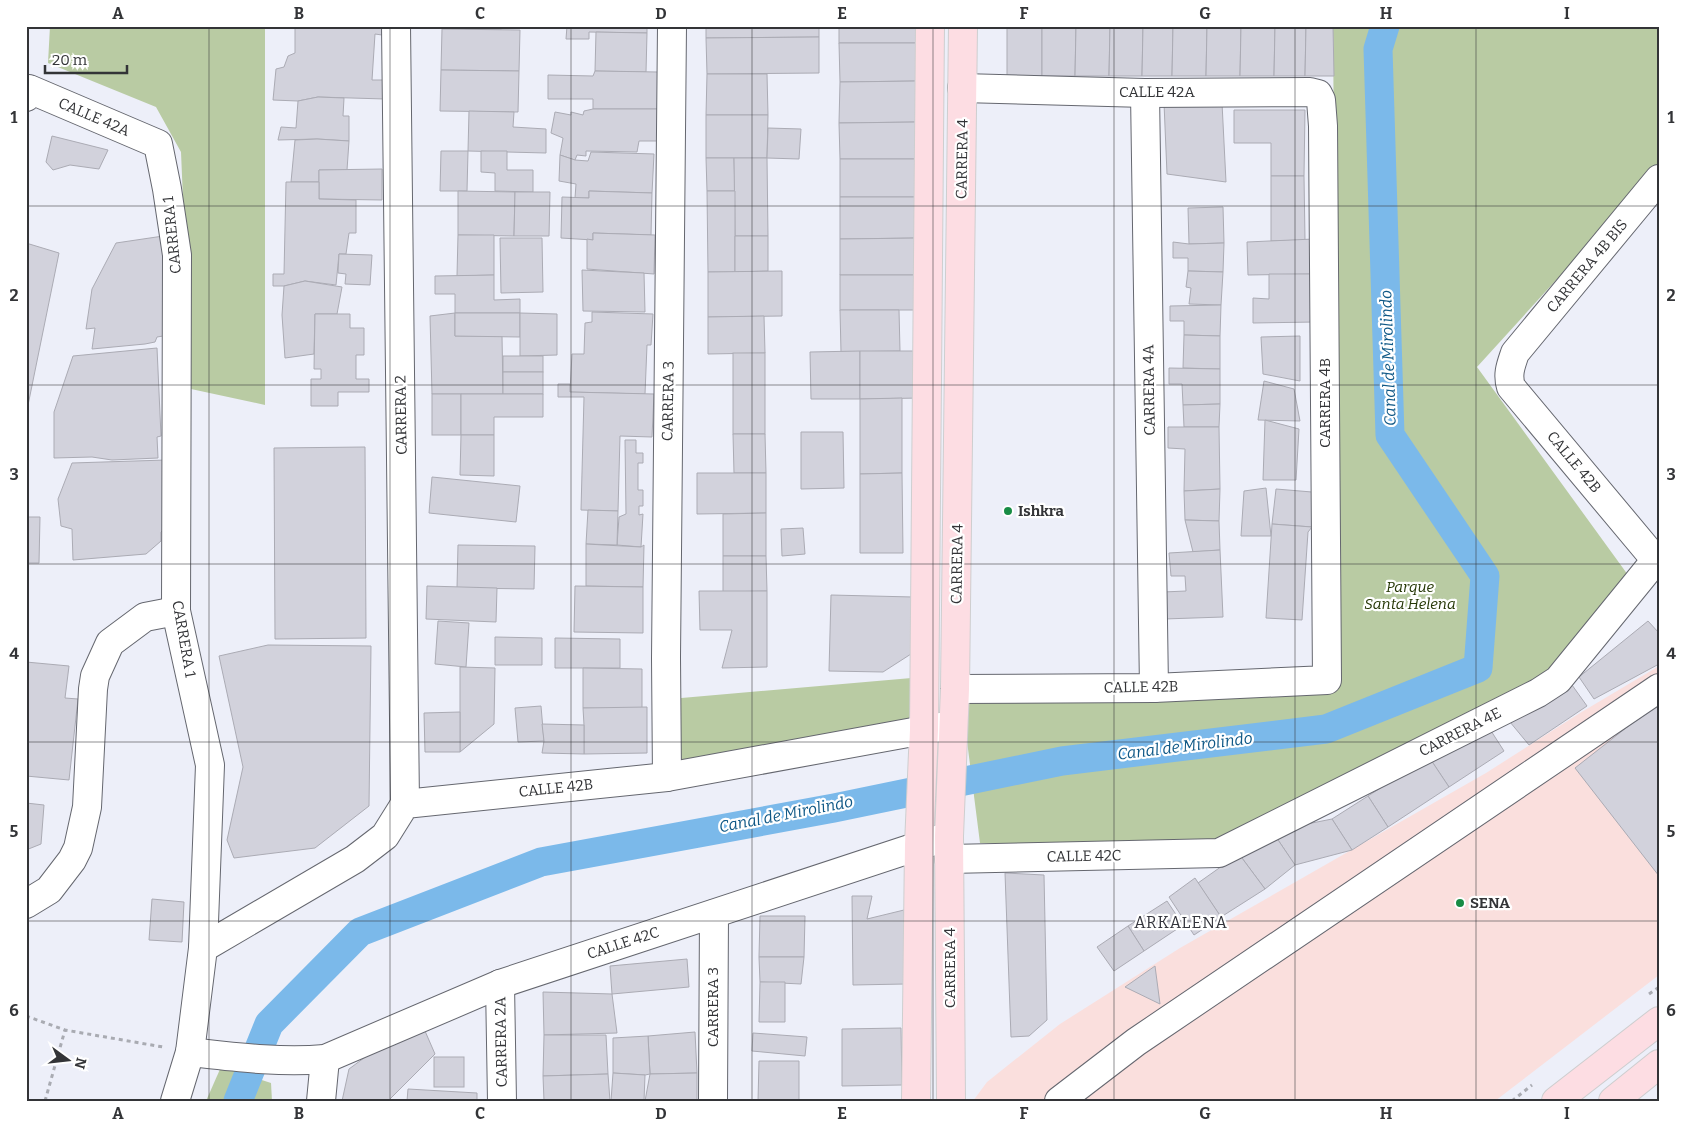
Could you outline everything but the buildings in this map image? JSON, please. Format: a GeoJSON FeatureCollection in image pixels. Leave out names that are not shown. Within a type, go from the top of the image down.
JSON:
{"type":"FeatureCollection","features":[{"type":"Feature","properties":{"kind":"main road","name":"CARRERA 4"},"geometry":{"type":"LineString","coordinates":[[916,1101],[919,834],[924,740],[930,26]]}},
{"type":"Feature","properties":{"kind":"main road","name":"CARRERA 4"},"geometry":{"type":"LineString","coordinates":[[951,1101],[949,840],[955,689],[963,26]]}},
{"type":"Feature","properties":{"kind":"main road"},"geometry":{"type":"LineString","coordinates":[[1556,1101],[1659,1021]]}},
{"type":"Feature","properties":{"kind":"main road"},"geometry":{"type":"LineString","coordinates":[[1613,1101],[1659,1064]]}},
{"type":"Feature","properties":{"kind":"street","name":"CARRERA 2"},"geometry":{"type":"LineString","coordinates":[[396,26],[405,804]]}},
{"type":"Feature","properties":{"kind":"street","name":"CARRERA 3"},"geometry":{"type":"LineString","coordinates":[[667,776],[666,648],[672,26]]}},
{"type":"Feature","properties":{"kind":"street","name":"CALLE 42A"},"geometry":{"type":"LineString","coordinates":[[962,88],[1145,93],[1310,92],[1318,94],[1321,100],[1323,126]]}},
{"type":"Feature","properties":{"kind":"street","name":"CALLE 42A"},"geometry":{"type":"LineString","coordinates":[[28,93],[158,144]]}},
{"type":"Feature","properties":{"kind":"street","name":"CARRERA 4A"},"geometry":{"type":"LineString","coordinates":[[1145,93],[1154,688]]}},
{"type":"Feature","properties":{"kind":"street","name":"CARRERA 4B"},"geometry":{"type":"LineString","coordinates":[[1323,126],[1327,680]]}},
{"type":"Feature","properties":{"kind":"street","name":"CARRERA 1"},"geometry":{"type":"LineString","coordinates":[[158,144],[177,256],[176,611],[210,766],[203,948],[190,1052],[176,1101]]}},
{"type":"Feature","properties":{"kind":"street","name":"CARRERA 4B BIS"},"geometry":{"type":"LineString","coordinates":[[1515,353],[1659,180]]}},
{"type":"Feature","properties":{"kind":"street","name":"CALLE 42B"},"geometry":{"type":"LineString","coordinates":[[1515,353],[1509,371],[1511,387],[1657,560]]}},
{"type":"Feature","properties":{"kind":"street","name":"CARRERA 4E"},"geometry":{"type":"LineString","coordinates":[[1219,853],[1530,697],[1558,680],[1657,560]]}},
{"type":"Feature","properties":{"kind":"street"},"geometry":{"type":"LineString","coordinates":[[26,904],[49,890],[72,860],[78,848],[87,807],[95,676],[110,643],[145,617],[176,611]]}},
{"type":"Feature","properties":{"kind":"street","name":"CALLE 42B"},"geometry":{"type":"LineString","coordinates":[[955,689],[1154,688],[1327,680]]}},
{"type":"Feature","properties":{"kind":"street"},"geometry":{"type":"LineString","coordinates":[[1059,1101],[1136,1042],[1659,688]]}},
{"type":"Feature","properties":{"kind":"street","name":"CALLE 42B"},"geometry":{"type":"LineString","coordinates":[[405,804],[667,776],[954,736]]}},
{"type":"Feature","properties":{"kind":"street"},"geometry":{"type":"LineString","coordinates":[[203,948],[355,859],[385,836],[405,804]]}},
{"type":"Feature","properties":{"kind":"street","name":"CALLE 42C"},"geometry":{"type":"LineString","coordinates":[[313,1060],[500,984],[714,914],[919,834],[949,840],[1219,853]]}},
{"type":"Feature","properties":{"kind":"street","name":"CARRERA 3"},"geometry":{"type":"LineString","coordinates":[[713,1101],[714,914]]}},
{"type":"Feature","properties":{"kind":"street","name":"CARRERA 2A"},"geometry":{"type":"LineString","coordinates":[[500,984],[502,1101]]}},
{"type":"Feature","properties":{"kind":"street"},"geometry":{"type":"LineString","coordinates":[[190,1052],[234,1057],[313,1060],[322,1101]]}},
{"type":"Feature","properties":{"kind":"path"},"geometry":{"type":"LineString","coordinates":[[26,1016],[65,1030],[190,1052]]}},
{"type":"Feature","properties":{"kind":"path"},"geometry":{"type":"LineString","coordinates":[[45,1101],[65,1030]]}},
{"type":"Feature","properties":{"kind":"shaded area","name":"SENA"},"geometry":{"type":"Polygon","coordinates":[[[1659,666],[1659,975],[1495,1101],[973,1101],[987,1082],[1060,1024],[1180,948],[1486,773],[1580,713],[1659,666]]]}},
{"type":"Feature","properties":{"kind":"green space"},"geometry":{"type":"Polygon","coordinates":[[[50,26],[265,26],[265,405],[191,389],[181,152],[156,107],[48,63],[50,26]]]}},
{"type":"Feature","properties":{"kind":"green space","name":"Parque Santa Helena"},"geometry":{"type":"Polygon","coordinates":[[[1333,26],[1659,26],[1659,167],[1477,367],[1628,575],[1551,679],[1219,851],[980,843],[960,686],[1338,681],[1333,26]]]}},
{"type":"Feature","properties":{"kind":"green space"},"geometry":{"type":"Polygon","coordinates":[[[923,677],[923,729],[670,775],[670,699],[923,677]]]}},
{"type":"Feature","properties":{"kind":"green space"},"geometry":{"type":"Polygon","coordinates":[[[221,1067],[271,1083],[272,1101],[206,1101],[221,1067]]]}},
{"type":"Feature","properties":{"kind":"waterway","name":"Canal de Mirolindo"},"geometry":{"type":"LineString","coordinates":[[238,1101],[269,1024],[360,932],[541,862],[834,808],[1062,761],[1326,729],[1478,668],[1485,576],[1390,435],[1378,49],[1385,26]]}},
{"type":"Feature","properties":{"kind":"place","name":"Ishkra"},"geometry":{"type":"Point","coordinates":[1008,511]}},
{"type":"Feature","properties":{"kind":"place","name":"SENA"},"geometry":{"type":"Point","coordinates":[1460,903]}},
{"type":"Feature","properties":{"kind":"district","name":"ARKALENA"},"geometry":{"type":"Point","coordinates":[1181,922]}}]}
